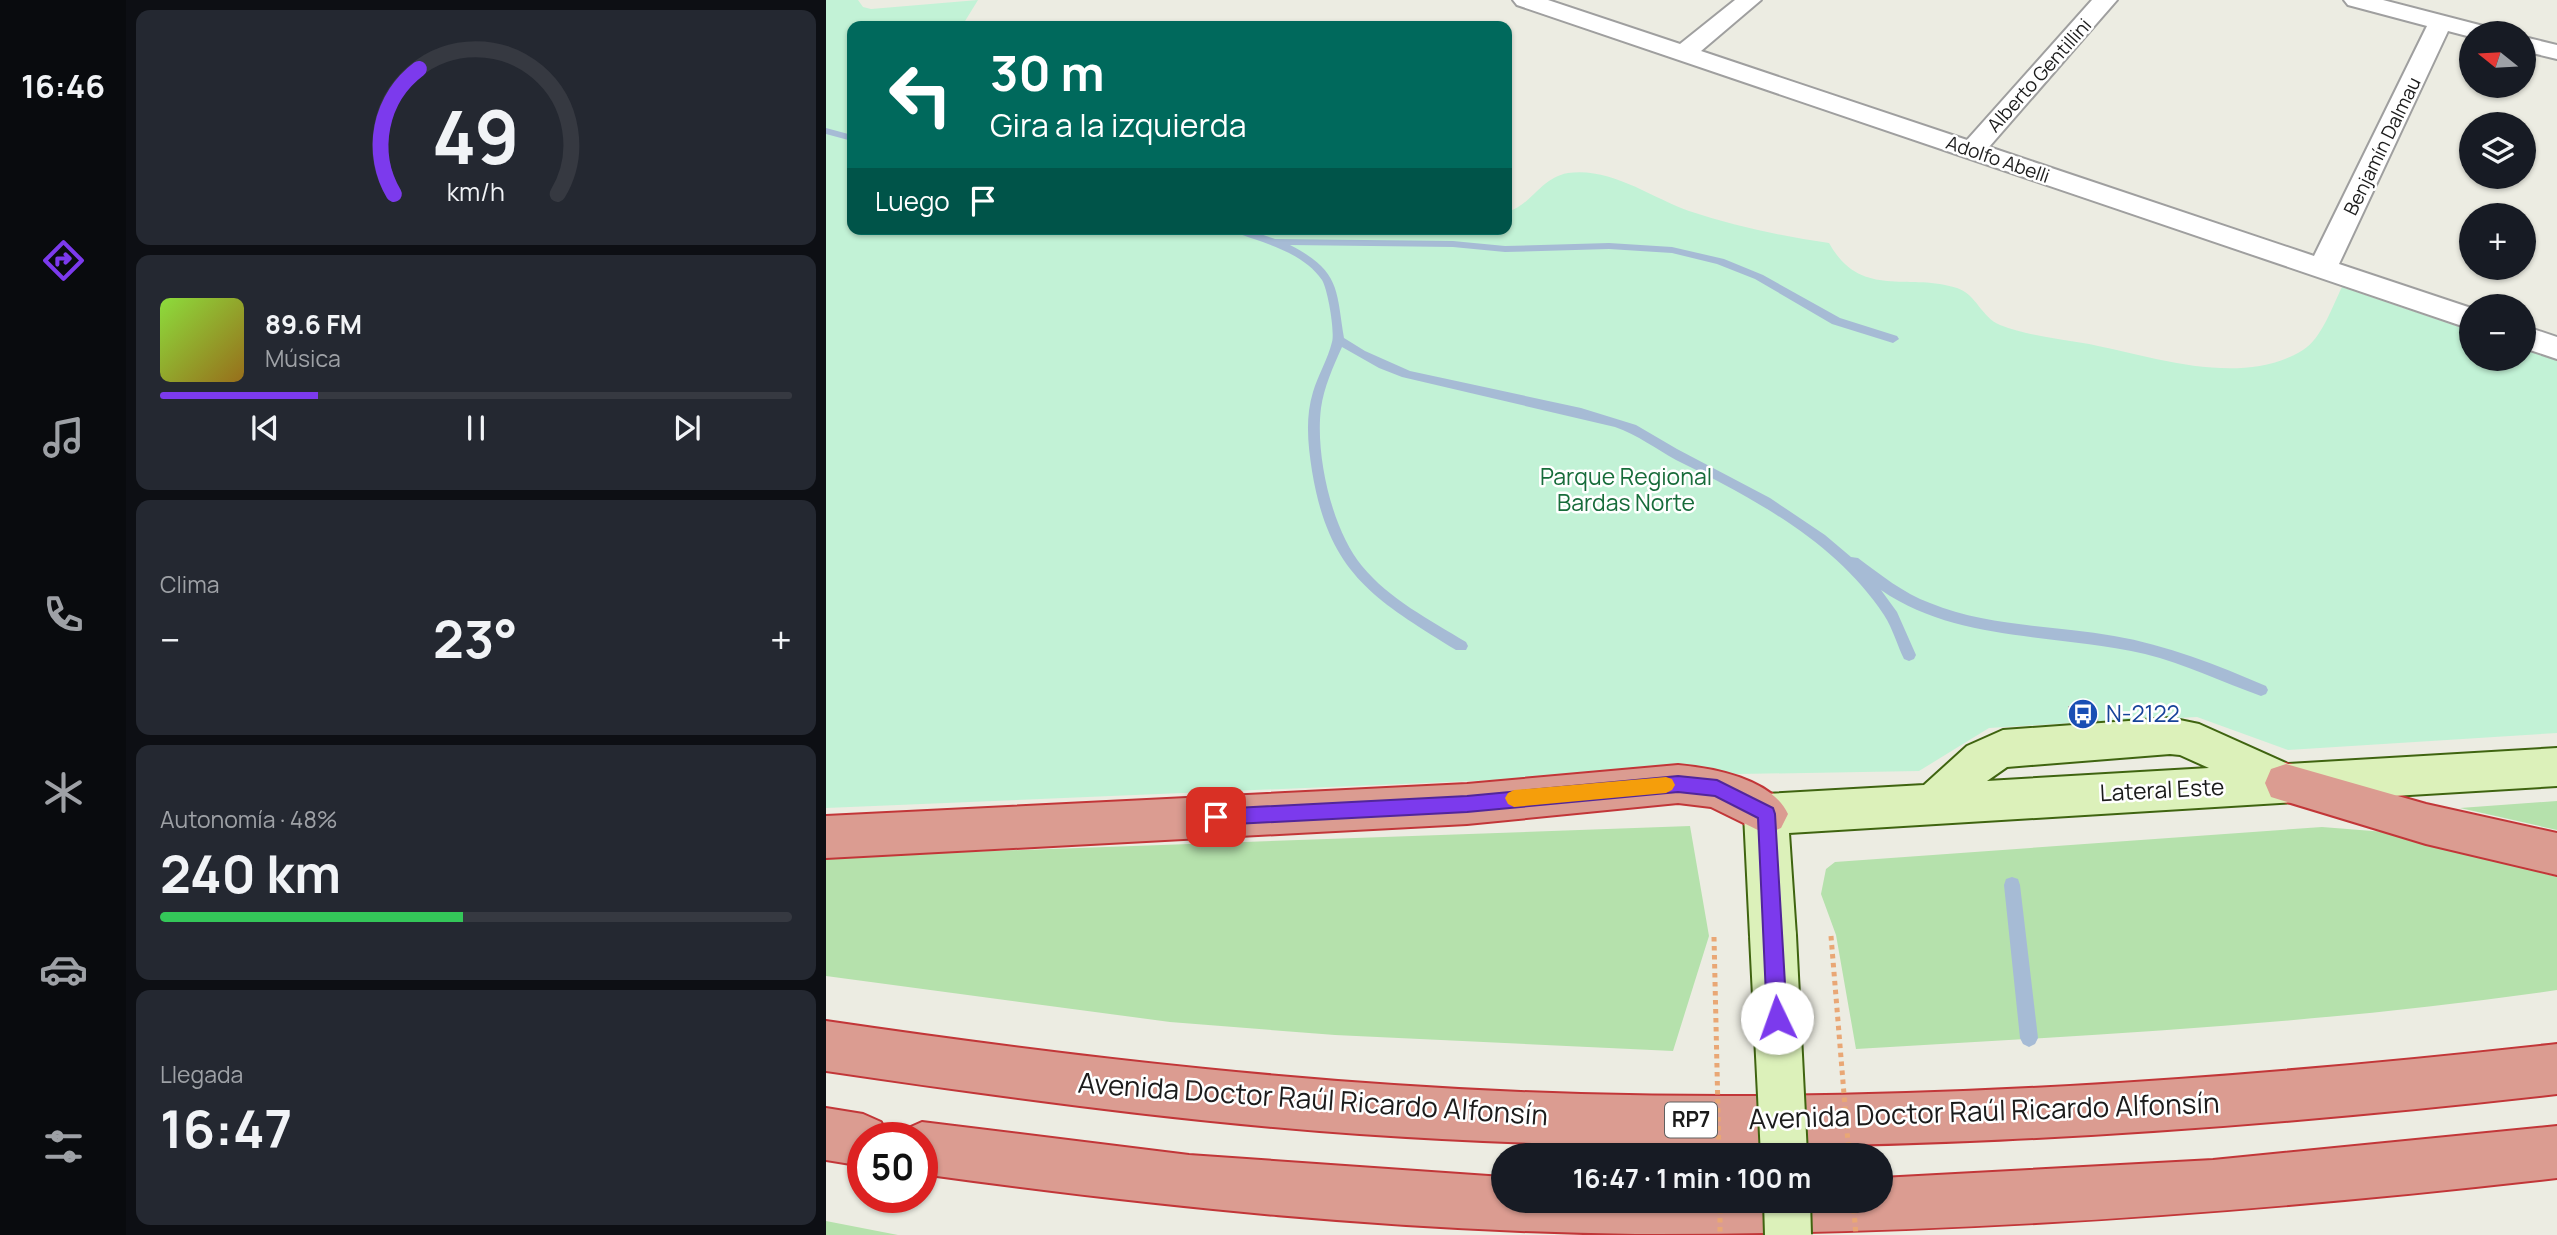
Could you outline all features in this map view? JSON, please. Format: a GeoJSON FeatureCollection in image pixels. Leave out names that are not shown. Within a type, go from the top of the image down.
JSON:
{"type":"FeatureCollection","features":[{"type":"Feature","properties":{"kind":"highway"},"geometry":{"type":"LineString","coordinates":[[2286,783],[2426,824],[2557,854]]}},
{"type":"Feature","properties":{"kind":"highway"},"geometry":{"type":"LineString","coordinates":[[826,837],[1467,804],[1678,784],[1717,788],[1766,814]]}},
{"type":"Feature","properties":{"kind":"highway","name":"Avenida Doctor Raúl Ricardo Alfonsín"},"geometry":{"type":"LineString","coordinates":[[826,1046],[1045,1077],[1176,1092],[1428,1114],[1591,1119],[1900,1118],[2069,1113],[2300,1096],[2557,1069]]}},
{"type":"Feature","properties":{"kind":"highway"},"geometry":{"type":"LineString","coordinates":[[826,1134],[847,1137]]}},
{"type":"Feature","properties":{"kind":"highway"},"geometry":{"type":"LineString","coordinates":[[938,1150],[1152,1179],[1301,1192],[1635,1207],[1812,1205],[2134,1191],[2303,1179],[2557,1152]]}},
{"type":"Feature","properties":{"kind":"main road","name":"Lateral Este"},"geometry":{"type":"LineString","coordinates":[[1766,814],[2557,766]]}},
{"type":"Feature","properties":{"kind":"main road"},"geometry":{"type":"LineString","coordinates":[[1766,814],[1783,1143]]}},
{"type":"Feature","properties":{"kind":"main road"},"geometry":{"type":"LineString","coordinates":[[1787,1213],[1788,1235]]}},
{"type":"Feature","properties":{"kind":"street","name":"Adolfo Abelli"},"geometry":{"type":"LineString","coordinates":[[1525,0],[2459,315]]}},
{"type":"Feature","properties":{"kind":"street"},"geometry":{"type":"LineString","coordinates":[[1684,53],[1749,0]]}},
{"type":"Feature","properties":{"kind":"street","name":"Alberto Gentillini"},"geometry":{"type":"LineString","coordinates":[[1972,150],[2105,0]]}},
{"type":"Feature","properties":{"kind":"street"},"geometry":{"type":"LineString","coordinates":[[2356,0],[2459,27]]}},
{"type":"Feature","properties":{"kind":"street","name":"Benjamín Dalmau"},"geometry":{"type":"LineString","coordinates":[[2322,269],[2441,22]]}},
{"type":"Feature","properties":{"kind":"street"},"geometry":{"type":"LineString","coordinates":[[2536,47],[2557,52]]}},
{"type":"Feature","properties":{"kind":"street"},"geometry":{"type":"LineString","coordinates":[[2536,341],[2557,348]]}},
{"type":"Feature","properties":{"kind":"path"},"geometry":{"type":"LineString","coordinates":[[1830,936],[1848,1143]]}},
{"type":"Feature","properties":{"kind":"path"},"geometry":{"type":"LineString","coordinates":[[1714,937],[1719,1143]]}},
{"type":"Feature","properties":{"kind":"path"},"geometry":{"type":"LineString","coordinates":[[1720,1213],[1720,1235]]}},
{"type":"Feature","properties":{"kind":"path"},"geometry":{"type":"LineString","coordinates":[[1854,1213],[1856,1235]]}},
{"type":"Feature","properties":{"kind":"green space","name":"Parque Regional Bardas Norte"},"geometry":{"type":"Polygon","coordinates":[[[826,0],[858,0],[863,7],[871,9],[978,0],[965,21],[847,21],[847,235],[1512,235],[1512,210],[1550,180],[1568,173],[1584,172],[1600,174],[1630,184],[1689,211],[1723,221],[1775,234],[1829,243],[1842,261],[1855,272],[1870,278],[1957,288],[1964,291],[1988,317],[2011,329],[2169,362],[2225,368],[2253,367],[2279,361],[2303,350],[2316,338],[2342,287],[2459,327],[2459,371],[2536,371],[2536,353],[2557,361],[2557,733],[2288,750],[2197,717],[2099,722],[2093,705],[2068,706],[2072,723],[1989,728],[1919,771],[1567,777],[826,808],[826,0]]]}},
{"type":"Feature","properties":{"kind":"green space"},"geometry":{"type":"Polygon","coordinates":[[[2557,801],[2557,830],[2460,808],[2557,801]]]}},
{"type":"Feature","properties":{"kind":"green space"},"geometry":{"type":"Polygon","coordinates":[[[1690,826],[1709,936],[1673,1051],[1335,1035],[1170,1022],[826,976],[826,857],[1690,826]]]}},
{"type":"Feature","properties":{"kind":"green space"},"geometry":{"type":"Polygon","coordinates":[[[2322,827],[2385,832],[2557,877],[2557,990],[2294,1020],[1856,1049],[1836,935],[1821,894],[1826,869],[1835,862],[2322,827]]]}},
{"type":"Feature","properties":{"kind":"green space"},"geometry":{"type":"Polygon","coordinates":[[[826,1221],[898,1235],[826,1235],[826,1221]]]}},
{"type":"Feature","properties":{"kind":"building"},"geometry":{"type":"Polygon","coordinates":[[[2093,705],[2099,722],[2072,723],[2068,706],[2093,705]]]}},
{"type":"Feature","properties":{"kind":"waterway"},"geometry":{"type":"LineString","coordinates":[[826,131],[847,137]]}},
{"type":"Feature","properties":{"kind":"waterway"},"geometry":{"type":"LineString","coordinates":[[1253,235],[1299,254],[1320,271],[1330,286],[1339,340]]}},
{"type":"Feature","properties":{"kind":"waterway"},"geometry":{"type":"LineString","coordinates":[[1277,242],[1453,244],[1505,249],[1609,246],[1672,250],[1720,261],[1759,277],[1836,321],[1893,339]]}},
{"type":"Feature","properties":{"kind":"waterway"},"geometry":{"type":"LineString","coordinates":[[1339,340],[1361,354],[1406,374],[1620,423],[1737,485],[1794,520],[1845,560],[1889,611],[1909,655]]}},
{"type":"Feature","properties":{"kind":"waterway"},"geometry":{"type":"LineString","coordinates":[[1339,340],[1319,389],[1314,421],[1316,457],[1331,521],[1348,557],[1369,583],[1407,612],[1461,646]]}},
{"type":"Feature","properties":{"kind":"waterway"},"geometry":{"type":"LineString","coordinates":[[1853,562],[1896,593],[1955,617],[2018,630],[2083,637],[2145,648],[2190,661],[2261,690]]}},
{"type":"Feature","properties":{"kind":"waterway"},"geometry":{"type":"LineString","coordinates":[[2012,885],[2029,1038]]}},
{"type":"Feature","properties":{"kind":"slow traffic"},"geometry":{"type":"LineString","coordinates":[[1514,798],[1666,785]]}},
{"type":"Feature","properties":{"kind":"place","name":"N-2122"},"geometry":{"type":"Point","coordinates":[2083,714]}},
{"type":"Feature","properties":{"kind":"route"},"geometry":{"type":"LineString","coordinates":[[1216,817],[1467,804],[1678,784],[1717,788],[1766,814],[1777,1018]]}}]}
